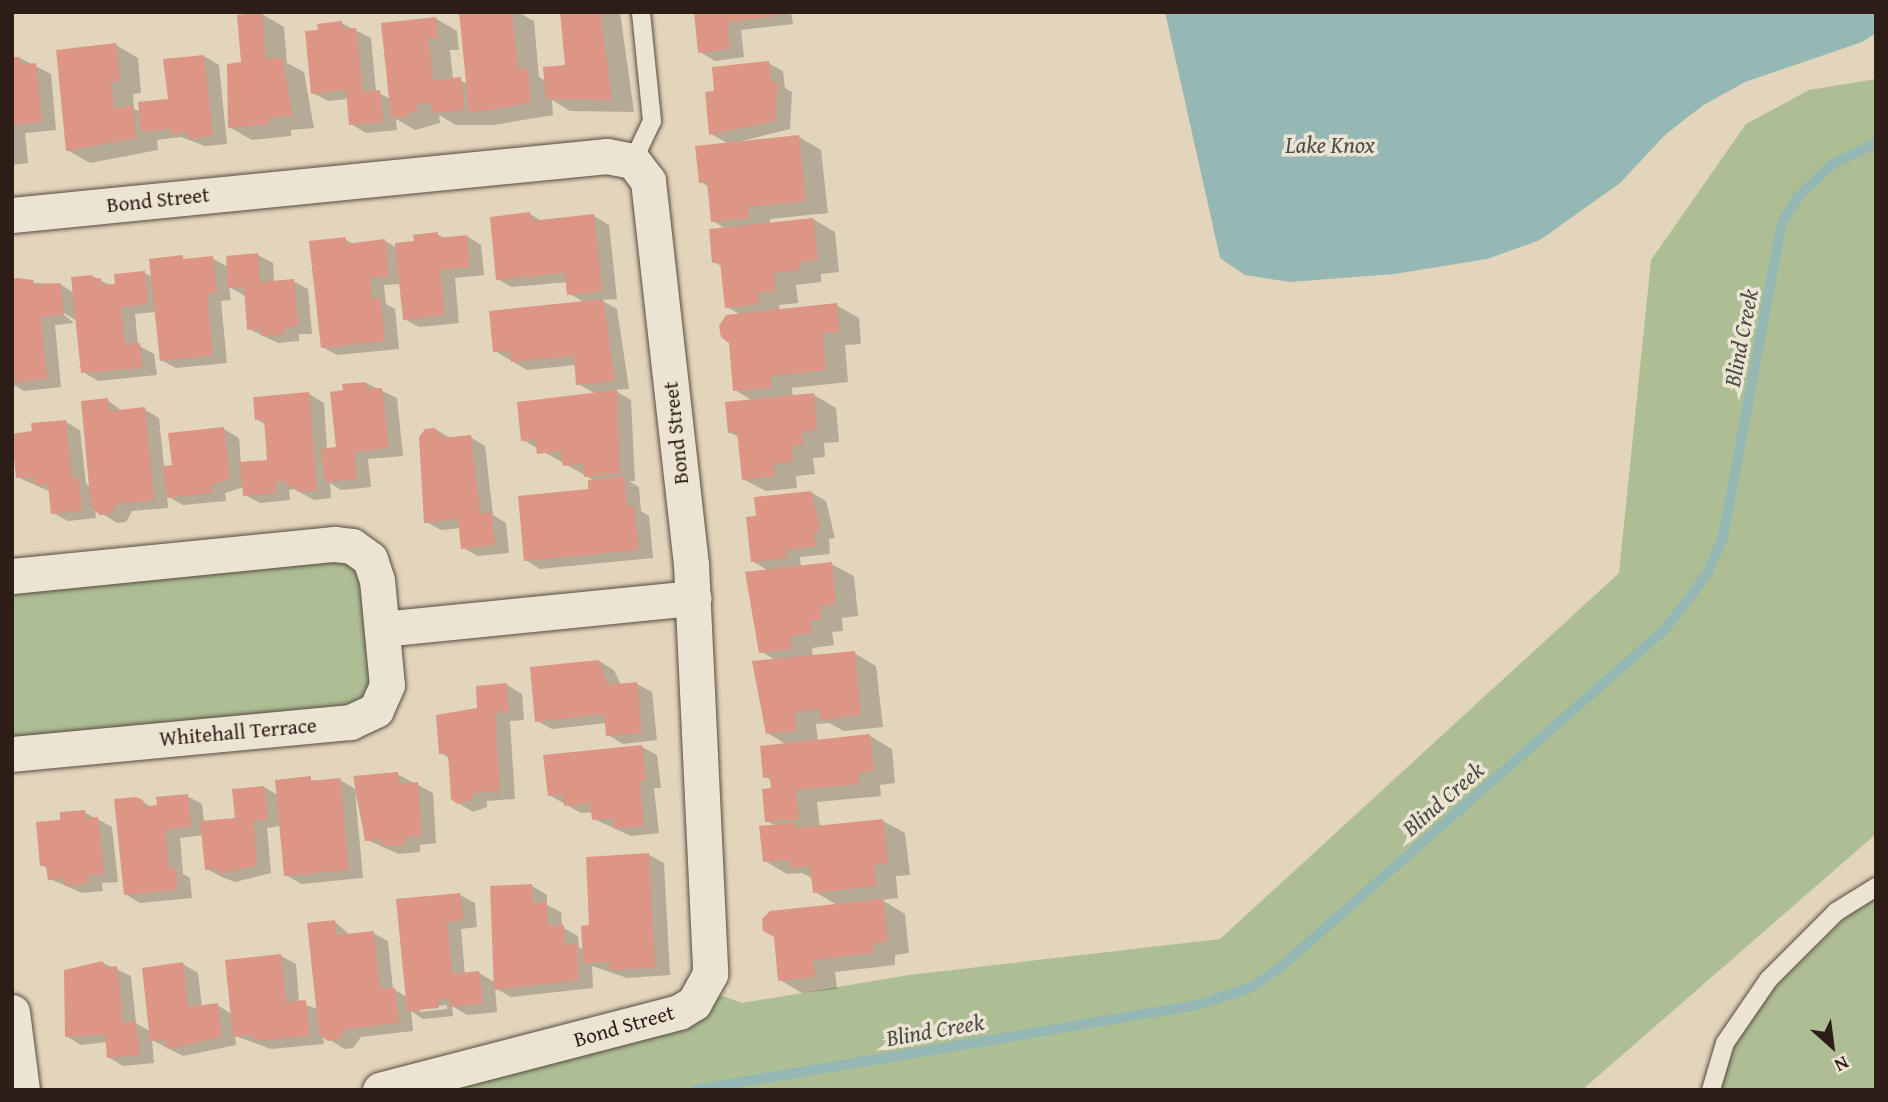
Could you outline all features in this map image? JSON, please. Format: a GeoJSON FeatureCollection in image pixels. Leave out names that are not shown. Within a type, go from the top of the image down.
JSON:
{"type":"FeatureCollection","features":[{"type":"Feature","properties":{"kind":"street","name":"Bond Street"},"geometry":{"type":"LineString","coordinates":[[12,215],[607,156],[634,161],[651,193],[693,598],[711,956],[705,990],[679,1012],[380,1090]]}},
{"type":"Feature","properties":{"kind":"street","name":"Whitehall Terrace"},"geometry":{"type":"LineString","coordinates":[[12,576],[341,544],[363,551],[370,559],[382,629],[386,695],[376,710],[360,719],[12,754]]}},
{"type":"Feature","properties":{"kind":"street"},"geometry":{"type":"LineString","coordinates":[[382,629],[693,598]]}},
{"type":"Feature","properties":{"kind":"street"},"geometry":{"type":"LineString","coordinates":[[12,1012],[22,1090]]}},
{"type":"Feature","properties":{"kind":"lane"},"geometry":{"type":"LineString","coordinates":[[634,161],[652,121],[641,12]]}},
{"type":"Feature","properties":{"kind":"lane"},"geometry":{"type":"LineString","coordinates":[[1711,1090],[1725,1043],[1769,979],[1827,920],[1876,887]]}},
{"type":"Feature","properties":{"kind":"green space"},"geometry":{"type":"Polygon","coordinates":[[[1876,79],[1876,834],[1582,1090],[380,1090],[705,990],[742,1003],[909,975],[1220,939],[1619,573],[1651,260],[1746,124],[1809,90],[1876,79]]]}},
{"type":"Feature","properties":{"kind":"green space"},"geometry":{"type":"Polygon","coordinates":[[[363,551],[382,703],[12,754],[12,576],[363,551]]]}},
{"type":"Feature","properties":{"kind":"green space"},"geometry":{"type":"Polygon","coordinates":[[[1876,896],[1876,1090],[1719,1090],[1739,1032],[1758,1004],[1848,915],[1876,896]]]}},
{"type":"Feature","properties":{"kind":"water","name":"Lake Knox"},"geometry":{"type":"Polygon","coordinates":[[[1165,12],[1876,12],[1876,33],[1862,42],[1745,82],[1702,106],[1665,135],[1620,183],[1540,240],[1487,259],[1394,274],[1290,282],[1245,275],[1220,258],[1165,12]]]}},
{"type":"Feature","properties":{"kind":"building"},"geometry":{"type":"Polygon","coordinates":[[[262,12],[266,59],[282,58],[293,116],[269,118],[270,124],[228,128],[227,64],[241,62],[237,15],[262,12]]]}},
{"type":"Feature","properties":{"kind":"building"},"geometry":{"type":"Polygon","coordinates":[[[459,12],[512,12],[518,70],[528,68],[531,103],[469,113],[459,12]]]}},
{"type":"Feature","properties":{"kind":"building"},"geometry":{"type":"Polygon","coordinates":[[[560,12],[600,12],[612,100],[546,99],[543,67],[565,65],[560,12]]]}},
{"type":"Feature","properties":{"kind":"building"},"geometry":{"type":"Polygon","coordinates":[[[694,12],[778,12],[778,16],[727,22],[730,49],[698,53],[694,12]]]}},
{"type":"Feature","properties":{"kind":"building"},"geometry":{"type":"Polygon","coordinates":[[[436,17],[438,38],[428,38],[433,80],[461,77],[465,110],[432,113],[431,103],[417,104],[418,111],[409,112],[409,116],[391,118],[381,23],[436,17]]]}},
{"type":"Feature","properties":{"kind":"building"},"geometry":{"type":"Polygon","coordinates":[[[342,21],[343,29],[356,28],[363,92],[380,90],[383,122],[349,125],[346,90],[311,94],[305,31],[318,30],[317,24],[342,21]]]}},
{"type":"Feature","properties":{"kind":"building"},"geometry":{"type":"Polygon","coordinates":[[[116,43],[120,81],[111,82],[114,108],[133,106],[136,138],[66,151],[56,50],[116,43]]]}},
{"type":"Feature","properties":{"kind":"building"},"geometry":{"type":"Polygon","coordinates":[[[204,55],[213,136],[189,139],[188,132],[171,134],[171,129],[141,132],[138,102],[168,99],[163,59],[204,55]]]}},
{"type":"Feature","properties":{"kind":"building"},"geometry":{"type":"Polygon","coordinates":[[[12,57],[20,57],[21,65],[36,63],[42,122],[12,125],[12,57]]]}},
{"type":"Feature","properties":{"kind":"building"},"geometry":{"type":"Polygon","coordinates":[[[769,61],[771,82],[778,82],[775,121],[709,135],[705,92],[714,91],[712,67],[769,61]]]}},
{"type":"Feature","properties":{"kind":"building"},"geometry":{"type":"Polygon","coordinates":[[[799,135],[806,201],[748,207],[749,218],[711,222],[707,182],[699,183],[695,146],[799,135]]]}},
{"type":"Feature","properties":{"kind":"building"},"geometry":{"type":"Polygon","coordinates":[[[530,212],[531,221],[594,214],[602,291],[567,295],[565,273],[496,280],[490,217],[530,212]]]}},
{"type":"Feature","properties":{"kind":"building"},"geometry":{"type":"Polygon","coordinates":[[[813,218],[818,260],[799,262],[800,270],[774,273],[776,291],[758,293],[759,304],[725,308],[720,262],[712,263],[709,229],[813,218]]]}},
{"type":"Feature","properties":{"kind":"building"},"geometry":{"type":"Polygon","coordinates":[[[438,232],[438,238],[467,235],[470,267],[440,270],[445,315],[403,320],[395,243],[414,241],[413,235],[438,232]]]}},
{"type":"Feature","properties":{"kind":"building"},"geometry":{"type":"Polygon","coordinates":[[[346,237],[346,244],[385,239],[389,276],[370,278],[372,299],[380,298],[385,341],[321,348],[309,241],[346,237]]]}},
{"type":"Feature","properties":{"kind":"building"},"geometry":{"type":"Polygon","coordinates":[[[258,253],[260,282],[294,279],[298,326],[285,327],[285,334],[261,336],[261,329],[247,330],[244,287],[228,288],[226,256],[258,253]]]}},
{"type":"Feature","properties":{"kind":"building"},"geometry":{"type":"Polygon","coordinates":[[[183,255],[183,259],[213,256],[217,292],[207,293],[213,355],[160,361],[149,259],[183,255]]]}},
{"type":"Feature","properties":{"kind":"building"},"geometry":{"type":"Polygon","coordinates":[[[145,271],[148,304],[121,307],[125,345],[140,343],[142,368],[81,373],[71,277],[92,275],[92,279],[101,278],[101,285],[115,284],[114,274],[145,271]]]}},
{"type":"Feature","properties":{"kind":"building"},"geometry":{"type":"Polygon","coordinates":[[[12,279],[33,280],[34,285],[60,283],[64,315],[41,317],[47,379],[12,383],[12,279]]]}},
{"type":"Feature","properties":{"kind":"building"},"geometry":{"type":"Polygon","coordinates":[[[603,299],[615,381],[576,385],[574,356],[511,362],[510,351],[493,352],[489,311],[603,299]]]}},
{"type":"Feature","properties":{"kind":"building"},"geometry":{"type":"Polygon","coordinates":[[[837,303],[840,332],[823,333],[826,370],[771,376],[772,388],[733,391],[729,343],[721,337],[719,326],[726,315],[837,303]]]}},
{"type":"Feature","properties":{"kind":"building"},"geometry":{"type":"Polygon","coordinates":[[[366,382],[367,389],[382,388],[389,448],[354,452],[357,479],[325,482],[321,449],[336,447],[330,392],[343,390],[342,384],[366,382]]]}},
{"type":"Feature","properties":{"kind":"building"},"geometry":{"type":"Polygon","coordinates":[[[617,390],[620,473],[584,477],[583,464],[563,466],[561,451],[537,454],[535,440],[521,441],[517,402],[617,390]]]}},
{"type":"Feature","properties":{"kind":"building"},"geometry":{"type":"Polygon","coordinates":[[[309,392],[317,490],[297,492],[297,486],[287,487],[286,481],[275,482],[276,493],[243,496],[240,462],[267,460],[264,420],[255,420],[253,397],[309,392]]]}},
{"type":"Feature","properties":{"kind":"building"},"geometry":{"type":"Polygon","coordinates":[[[814,393],[817,430],[802,431],[803,445],[792,446],[793,462],[774,464],[775,476],[742,480],[737,432],[728,433],[725,402],[814,393]]]}},
{"type":"Feature","properties":{"kind":"building"},"geometry":{"type":"Polygon","coordinates":[[[108,398],[109,411],[145,407],[154,500],[117,504],[111,514],[100,515],[91,507],[81,401],[108,398]]]}},
{"type":"Feature","properties":{"kind":"building"},"geometry":{"type":"Polygon","coordinates":[[[66,420],[72,479],[79,478],[82,511],[51,514],[48,484],[35,485],[34,477],[16,478],[12,434],[32,431],[31,423],[66,420]]]}},
{"type":"Feature","properties":{"kind":"building"},"geometry":{"type":"Polygon","coordinates":[[[224,427],[230,479],[211,485],[212,493],[167,498],[163,466],[172,465],[168,433],[224,427]]]}},
{"type":"Feature","properties":{"kind":"building"},"geometry":{"type":"Polygon","coordinates":[[[435,428],[443,438],[471,435],[480,514],[491,512],[495,545],[461,549],[458,519],[424,523],[419,437],[425,429],[435,428]]]}},
{"type":"Feature","properties":{"kind":"building"},"geometry":{"type":"Polygon","coordinates":[[[624,476],[627,506],[634,506],[639,550],[524,561],[518,496],[588,489],[588,480],[624,476]]]}},
{"type":"Feature","properties":{"kind":"building"},"geometry":{"type":"Polygon","coordinates":[[[811,491],[821,530],[814,532],[816,546],[786,550],[787,558],[751,562],[746,517],[756,516],[754,497],[811,491]]]}},
{"type":"Feature","properties":{"kind":"building"},"geometry":{"type":"Polygon","coordinates":[[[832,562],[836,604],[820,606],[822,619],[810,620],[812,633],[790,636],[792,649],[759,653],[745,572],[832,562]]]}},
{"type":"Feature","properties":{"kind":"building"},"geometry":{"type":"Polygon","coordinates":[[[855,651],[861,715],[820,720],[819,709],[795,712],[797,731],[766,734],[752,661],[855,651]]]}},
{"type":"Feature","properties":{"kind":"building"},"geometry":{"type":"Polygon","coordinates":[[[599,660],[608,685],[637,682],[642,733],[606,736],[604,714],[535,722],[530,667],[599,660]]]}},
{"type":"Feature","properties":{"kind":"building"},"geometry":{"type":"Polygon","coordinates":[[[507,683],[509,712],[495,713],[500,791],[472,793],[473,799],[457,804],[451,799],[448,754],[439,754],[436,715],[477,708],[476,686],[507,683]]]}},
{"type":"Feature","properties":{"kind":"building"},"geometry":{"type":"Polygon","coordinates":[[[870,734],[874,771],[859,773],[860,784],[796,790],[799,819],[765,822],[762,789],[771,788],[770,777],[763,778],[760,746],[870,734]]]}},
{"type":"Feature","properties":{"kind":"building"},"geometry":{"type":"Polygon","coordinates":[[[642,745],[646,780],[640,781],[644,826],[614,829],[613,818],[592,820],[590,803],[564,806],[563,795],[548,796],[543,755],[642,745]]]}},
{"type":"Feature","properties":{"kind":"building"},"geometry":{"type":"Polygon","coordinates":[[[398,772],[399,784],[418,782],[422,835],[405,837],[406,845],[382,846],[382,840],[365,841],[353,776],[398,772]]]}},
{"type":"Feature","properties":{"kind":"building"},"geometry":{"type":"Polygon","coordinates":[[[311,776],[311,781],[340,778],[349,870],[284,876],[275,780],[311,776]]]}},
{"type":"Feature","properties":{"kind":"building"},"geometry":{"type":"Polygon","coordinates":[[[264,786],[268,819],[253,820],[257,865],[219,874],[218,868],[205,870],[200,821],[235,818],[232,789],[264,786]]]}},
{"type":"Feature","properties":{"kind":"building"},"geometry":{"type":"Polygon","coordinates":[[[188,794],[191,827],[165,830],[169,869],[176,868],[178,890],[124,895],[114,799],[136,797],[143,800],[144,807],[157,805],[156,797],[188,794]]]}},
{"type":"Feature","properties":{"kind":"building"},"geometry":{"type":"Polygon","coordinates":[[[85,810],[85,818],[98,817],[104,874],[88,875],[88,883],[65,886],[65,878],[48,880],[46,866],[40,866],[36,822],[60,820],[60,812],[85,810]]]}},
{"type":"Feature","properties":{"kind":"building"},"geometry":{"type":"Polygon","coordinates":[[[883,819],[888,863],[874,864],[877,886],[813,893],[810,866],[791,868],[790,860],[763,862],[759,826],[795,823],[796,828],[883,819]]]}},
{"type":"Feature","properties":{"kind":"building"},"geometry":{"type":"Polygon","coordinates":[[[649,853],[655,968],[610,970],[609,962],[583,963],[581,926],[589,925],[586,857],[649,853]]]}},
{"type":"Feature","properties":{"kind":"building"},"geometry":{"type":"Polygon","coordinates":[[[532,884],[533,903],[547,902],[548,926],[564,925],[565,945],[577,944],[579,980],[494,990],[490,886],[532,884]]]}},
{"type":"Feature","properties":{"kind":"building"},"geometry":{"type":"Polygon","coordinates":[[[460,893],[463,920],[447,922],[452,974],[479,971],[483,1004],[450,1007],[449,998],[438,999],[439,1008],[407,1011],[396,899],[460,893]]]}},
{"type":"Feature","properties":{"kind":"building"},"geometry":{"type":"Polygon","coordinates":[[[883,899],[888,941],[873,943],[874,953],[813,960],[815,977],[778,981],[774,937],[763,931],[762,919],[770,911],[883,899]]]}},
{"type":"Feature","properties":{"kind":"building"},"geometry":{"type":"Polygon","coordinates":[[[335,920],[337,935],[374,931],[380,989],[395,988],[399,1023],[346,1029],[338,1040],[328,1041],[319,1034],[307,923],[335,920]]]}},
{"type":"Feature","properties":{"kind":"building"},"geometry":{"type":"Polygon","coordinates":[[[281,954],[286,1002],[306,1000],[310,1036],[254,1041],[253,1034],[233,1037],[225,960],[281,954]]]}},
{"type":"Feature","properties":{"kind":"building"},"geometry":{"type":"Polygon","coordinates":[[[103,961],[104,968],[117,966],[123,1023],[136,1021],[140,1055],[107,1058],[105,1034],[65,1037],[64,970],[103,961]]]}},
{"type":"Feature","properties":{"kind":"building"},"geometry":{"type":"Polygon","coordinates":[[[183,962],[188,1007],[218,1003],[222,1037],[167,1049],[166,1040],[150,1041],[142,968],[183,962]]]}},
{"type":"Feature","properties":{"kind":"waterway","name":"Blind Creek"},"geometry":{"type":"LineString","coordinates":[[695,1090],[1197,1005],[1252,987],[1283,965],[1663,631],[1686,603],[1708,572],[1723,537],[1782,223],[1797,198],[1831,165],[1876,143]]}}]}
